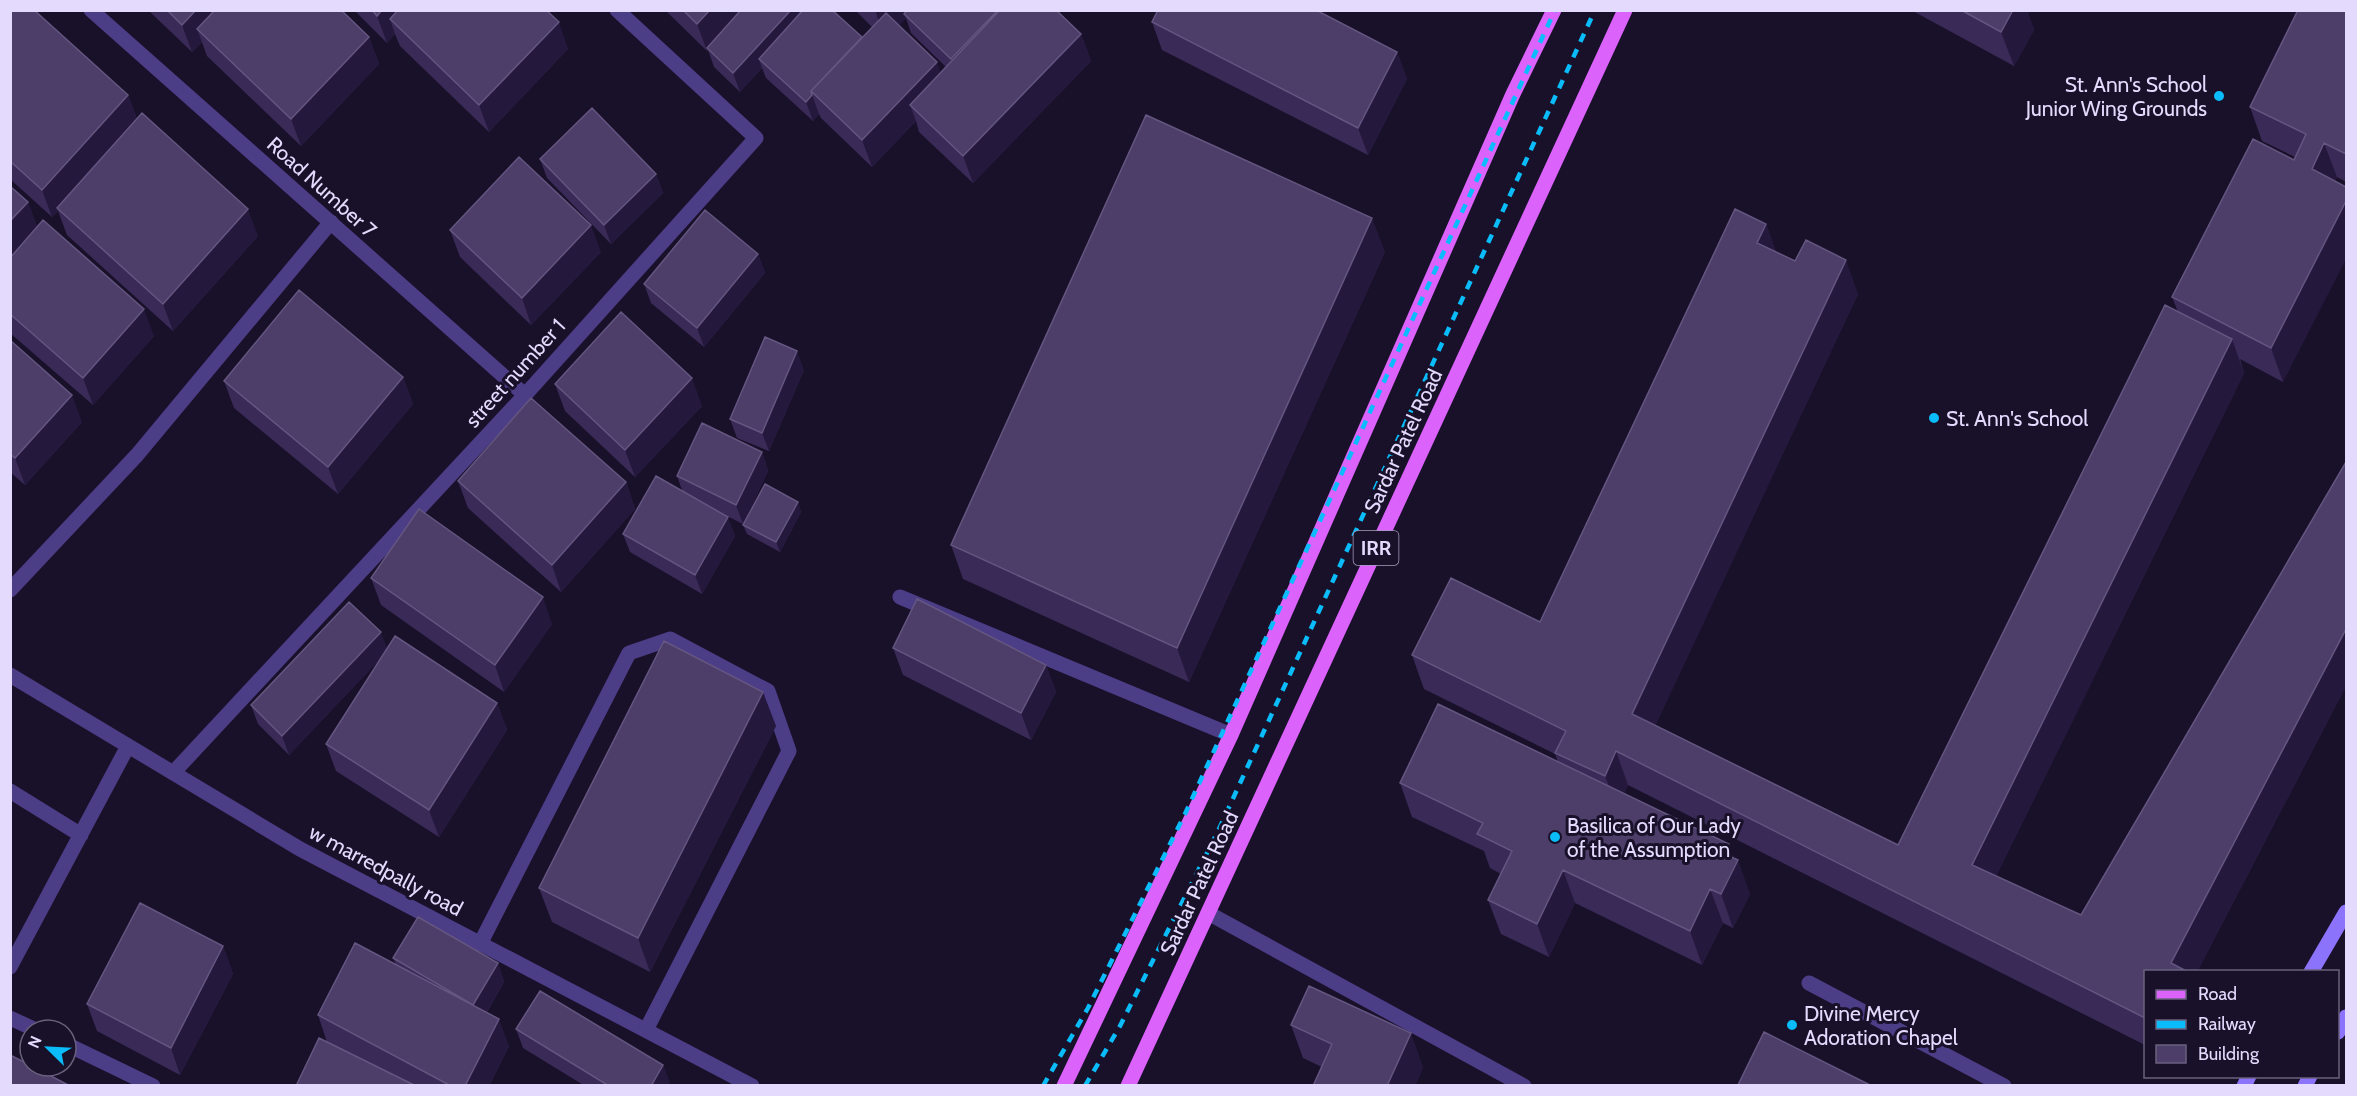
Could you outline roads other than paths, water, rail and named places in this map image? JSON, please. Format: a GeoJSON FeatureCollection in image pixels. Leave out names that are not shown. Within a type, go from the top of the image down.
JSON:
{"type":"FeatureCollection","features":[{"type":"Feature","properties":{"kind":"main road","name":"Sardar Patel Road"},"geometry":{"type":"LineString","coordinates":[[1064,1086],[1231,735],[1513,94],[1554,10]]}},
{"type":"Feature","properties":{"kind":"main road","name":"Sardar Patel Road"},"geometry":{"type":"LineString","coordinates":[[1128,1086],[1625,10]]}},
{"type":"Feature","properties":{"kind":"main road"},"geometry":{"type":"LineString","coordinates":[[2312,970],[2346,912]]}},
{"type":"Feature","properties":{"kind":"street","name":"Road Number 7"},"geometry":{"type":"LineString","coordinates":[[91,10],[525,395]]}},
{"type":"Feature","properties":{"kind":"street","name":"street number 1"},"geometry":{"type":"LineString","coordinates":[[173,773],[525,395],[756,138],[617,10]]}},
{"type":"Feature","properties":{"kind":"street"},"geometry":{"type":"LineString","coordinates":[[10,590],[137,454],[331,222]]}},
{"type":"Feature","properties":{"kind":"street"},"geometry":{"type":"LineString","coordinates":[[900,597],[1231,735]]}},
{"type":"Feature","properties":{"kind":"street"},"geometry":{"type":"LineString","coordinates":[[480,944],[629,653],[670,639],[768,692],[789,751],[646,1030]]}},
{"type":"Feature","properties":{"kind":"street","name":"w marredpally road"},"geometry":{"type":"LineString","coordinates":[[10,675],[300,849],[752,1086]]}},
{"type":"Feature","properties":{"kind":"street"},"geometry":{"type":"LineString","coordinates":[[10,967],[128,746]]}},
{"type":"Feature","properties":{"kind":"street"},"geometry":{"type":"LineString","coordinates":[[10,791],[81,835]]}},
{"type":"Feature","properties":{"kind":"street"},"geometry":{"type":"LineString","coordinates":[[1208,913],[1524,1086]]}},
{"type":"Feature","properties":{"kind":"street"},"geometry":{"type":"LineString","coordinates":[[1809,984],[2004,1086]]}},
{"type":"Feature","properties":{"kind":"street"},"geometry":{"type":"LineString","coordinates":[[78,1050],[153,1086]]}},
{"type":"Feature","properties":{"kind":"railway"},"geometry":{"type":"LineString","coordinates":[[1043,1086],[1088,1008],[1185,814],[1555,10]]}},
{"type":"Feature","properties":{"kind":"railway"},"geometry":{"type":"LineString","coordinates":[[1085,1086],[1120,1026],[1219,829],[1595,10]]}},
{"type":"Feature","properties":{"kind":"place","name":"St. Ann's School Junior Wing Grounds"},"geometry":{"type":"Point","coordinates":[2219,96]}},
{"type":"Feature","properties":{"kind":"place","name":"St. Ann's School"},"geometry":{"type":"Point","coordinates":[1934,418]}},
{"type":"Feature","properties":{"kind":"place","name":"Basilica of Our Lady of the Assumption"},"geometry":{"type":"Point","coordinates":[1555,837]}},
{"type":"Feature","properties":{"kind":"place","name":"Divine Mercy Adoration Chapel"},"geometry":{"type":"Point","coordinates":[1792,1025]}}]}
